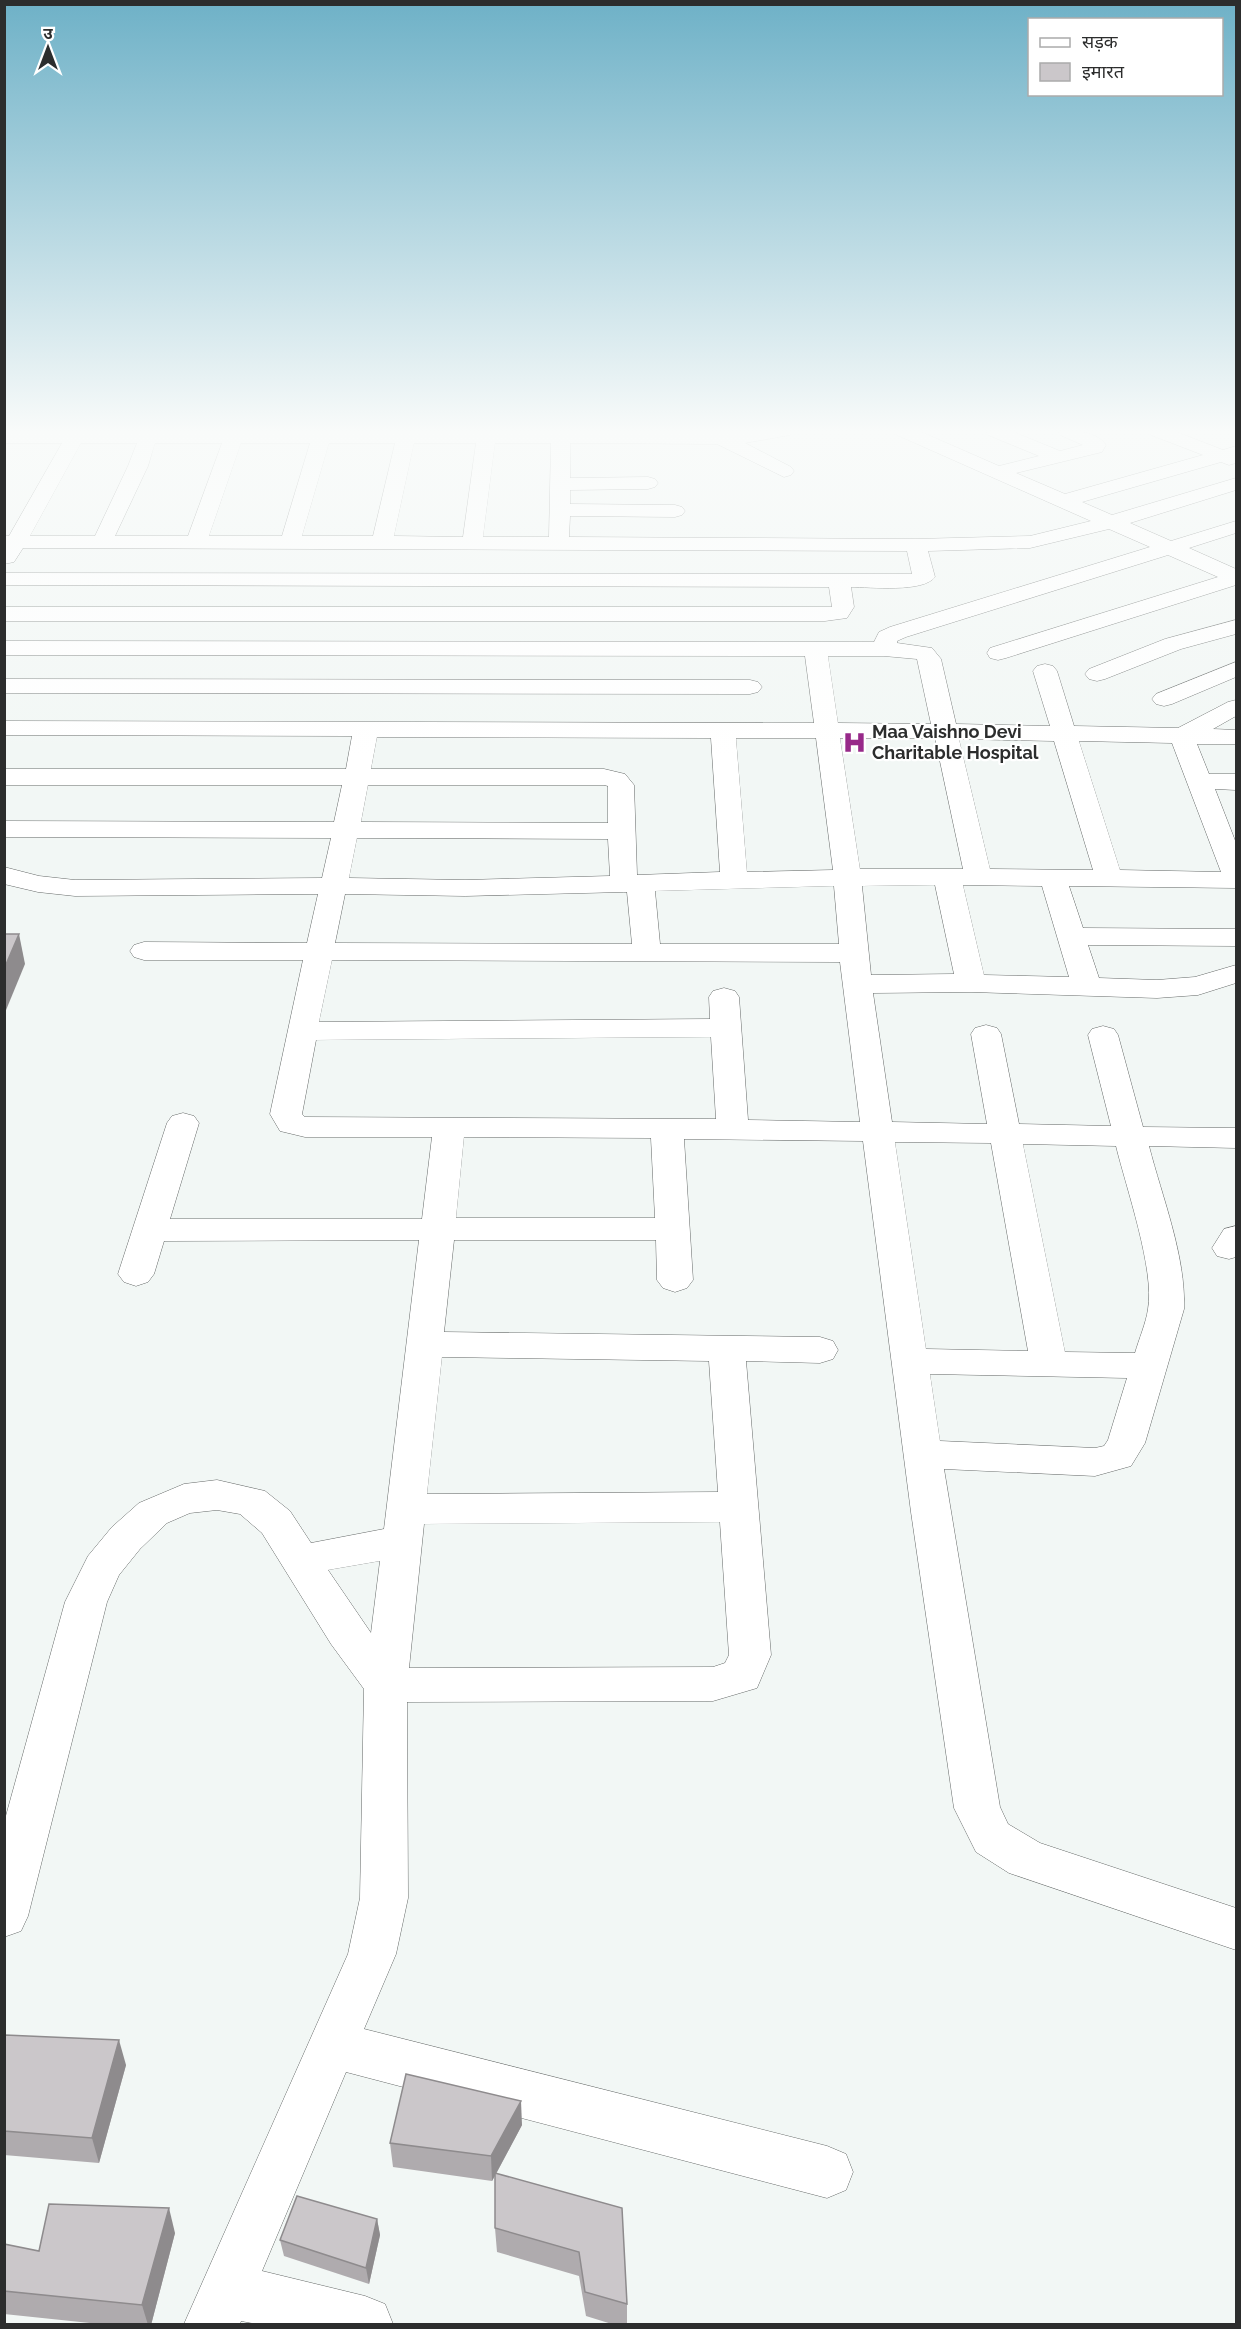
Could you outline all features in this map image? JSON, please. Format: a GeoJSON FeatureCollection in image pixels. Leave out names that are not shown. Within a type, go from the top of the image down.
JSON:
{"type":"FeatureCollection","features":[{"type":"Feature","properties":{"kind":"street"},"geometry":{"type":"LineString","coordinates":[[4,562],[10,542],[916,545],[1030,542],[1039,540]]}},
{"type":"Feature","properties":{"kind":"street"},"geometry":{"type":"LineString","coordinates":[[1152,540],[1236,577]]}},
{"type":"Feature","properties":{"kind":"street"},"geometry":{"type":"LineString","coordinates":[[884,649],[887,637],[1197,540]]}},
{"type":"Feature","properties":{"kind":"street"},"geometry":{"type":"LineString","coordinates":[[229,579],[243,543]]}},
{"type":"Feature","properties":{"kind":"street"},"geometry":{"type":"LineString","coordinates":[[603,580],[605,543]]}},
{"type":"Feature","properties":{"kind":"street"},"geometry":{"type":"LineString","coordinates":[[4,579],[921,579],[924,577],[924,572],[916,545]]}},
{"type":"Feature","properties":{"kind":"street"},"geometry":{"type":"LineString","coordinates":[[998,653],[1236,577]]}},
{"type":"Feature","properties":{"kind":"street"},"geometry":{"type":"LineString","coordinates":[[4,614],[825,614],[839,613],[843,607],[839,580]]}},
{"type":"Feature","properties":{"kind":"street"},"geometry":{"type":"LineString","coordinates":[[967,611],[1006,632]]}},
{"type":"Feature","properties":{"kind":"street"},"geometry":{"type":"LineString","coordinates":[[148,728],[190,615]]}},
{"type":"Feature","properties":{"kind":"street"},"geometry":{"type":"LineString","coordinates":[[474,729],[490,615]]}},
{"type":"Feature","properties":{"kind":"street"},"geometry":{"type":"LineString","coordinates":[[1097,674],[1173,644],[1236,627]]}},
{"type":"Feature","properties":{"kind":"street"},"geometry":{"type":"LineString","coordinates":[[4,648],[884,649],[917,651],[924,653],[929,659],[978,876]]}},
{"type":"Feature","properties":{"kind":"street"},"geometry":{"type":"LineString","coordinates":[[816,649],[847,876],[855,968],[923,1454],[977,1808],[992,1838],[1025,1859],[1236,1929]]}},
{"type":"Feature","properties":{"kind":"street"},"geometry":{"type":"LineString","coordinates":[[1164,699],[1236,669]]}},
{"type":"Feature","properties":{"kind":"street"},"geometry":{"type":"LineString","coordinates":[[1045,671],[1062,733],[1109,877]]}},
{"type":"Feature","properties":{"kind":"street"},"geometry":{"type":"LineString","coordinates":[[4,686],[481,686],[749,676],[753,730]]}},
{"type":"Feature","properties":{"kind":"street"},"geometry":{"type":"LineString","coordinates":[[1182,736],[1236,707]]}},
{"type":"Feature","properties":{"kind":"street"},"geometry":{"type":"LineString","coordinates":[[4,728],[474,729],[578,753],[621,784],[621,831],[647,953]]}},
{"type":"Feature","properties":{"kind":"street"},"geometry":{"type":"LineString","coordinates":[[366,730],[335,886],[301,1031],[286,1114],[291,1124],[305,1127],[733,1129],[1236,1138]]}},
{"type":"Feature","properties":{"kind":"street"},"geometry":{"type":"LineString","coordinates":[[723,730],[725,782],[734,878]]}},
{"type":"Feature","properties":{"kind":"street"},"geometry":{"type":"LineString","coordinates":[[4,777],[357,778],[578,753],[723,730],[946,731],[1236,737]]}},
{"type":"Feature","properties":{"kind":"street"},"geometry":{"type":"LineString","coordinates":[[4,875],[38,884],[75,888],[335,886],[510,888],[734,878],[847,876],[1236,878],[1182,736]]}},
{"type":"Feature","properties":{"kind":"street"},"geometry":{"type":"LineString","coordinates":[[1200,781],[1236,782]]}},
{"type":"Feature","properties":{"kind":"street"},"geometry":{"type":"LineString","coordinates":[[4,829],[621,831]]}},
{"type":"Feature","properties":{"kind":"street"},"geometry":{"type":"LineString","coordinates":[[946,876],[971,983]]}},
{"type":"Feature","properties":{"kind":"street"},"geometry":{"type":"LineString","coordinates":[[1053,877],[1087,987]]}},
{"type":"Feature","properties":{"kind":"street"},"geometry":{"type":"LineString","coordinates":[[1071,936],[1236,937]]}},
{"type":"Feature","properties":{"kind":"street"},"geometry":{"type":"LineString","coordinates":[[144,951],[647,953],[855,968],[971,983],[1157,989],[1198,986],[1236,974]]}},
{"type":"Feature","properties":{"kind":"street"},"geometry":{"type":"LineString","coordinates":[[724,997],[733,1129]]}},
{"type":"Feature","properties":{"kind":"street"},"geometry":{"type":"LineString","coordinates":[[301,1031],[726,1028]]}},
{"type":"Feature","properties":{"kind":"street"},"geometry":{"type":"LineString","coordinates":[[986,1034],[1049,1363]]}},
{"type":"Feature","properties":{"kind":"street"},"geometry":{"type":"LineString","coordinates":[[923,1454],[1095,1462],[1117,1456],[1126,1443],[1166,1309],[1167,1291],[1164,1267],[1103,1035]]}},
{"type":"Feature","properties":{"kind":"street"},"geometry":{"type":"LineString","coordinates":[[136,1274],[183,1123]]}},
{"type":"Feature","properties":{"kind":"street"},"geometry":{"type":"LineString","coordinates":[[365,2325],[220,2307],[372,1954],[384,1898],[386,1685],[449,1129]]}},
{"type":"Feature","properties":{"kind":"street"},"geometry":{"type":"LineString","coordinates":[[667,1129],[675,1280]]}},
{"type":"Feature","properties":{"kind":"street"},"geometry":{"type":"LineString","coordinates":[[150,1230],[672,1229]]}},
{"type":"Feature","properties":{"kind":"street"},"geometry":{"type":"LineString","coordinates":[[425,1344],[820,1350]]}},
{"type":"Feature","properties":{"kind":"street"},"geometry":{"type":"LineString","coordinates":[[386,1685],[713,1684],[742,1676],[750,1655],[728,1349]]}},
{"type":"Feature","properties":{"kind":"street"},"geometry":{"type":"LineString","coordinates":[[910,1360],[1149,1366]]}},
{"type":"Feature","properties":{"kind":"street"},"geometry":{"type":"LineString","coordinates":[[4,1916],[86,1602],[102,1567],[126,1538],[153,1513],[184,1499],[217,1495],[251,1501],[276,1522],[346,1632],[386,1685]]}},
{"type":"Feature","properties":{"kind":"street"},"geometry":{"type":"LineString","coordinates":[[302,1560],[403,1525],[739,1507]]}},
{"type":"Feature","properties":{"kind":"street"},"geometry":{"type":"LineString","coordinates":[[333,2045],[827,2172]]}},
{"type":"Feature","properties":{"kind":"building"},"geometry":{"type":"Polygon","coordinates":[[[4,934],[19,934],[4,969],[4,934]]]}},
{"type":"Feature","properties":{"kind":"building"},"geometry":{"type":"Polygon","coordinates":[[[5,2035],[119,2040],[92,2138],[4,2131],[5,2035]]]}},
{"type":"Feature","properties":{"kind":"building"},"geometry":{"type":"Polygon","coordinates":[[[406,2074],[521,2101],[491,2156],[390,2143],[406,2074]]]}},
{"type":"Feature","properties":{"kind":"building"},"geometry":{"type":"Polygon","coordinates":[[[495,2173],[622,2208],[627,2304],[585,2292],[579,2252],[495,2228],[495,2173]]]}},
{"type":"Feature","properties":{"kind":"building"},"geometry":{"type":"Polygon","coordinates":[[[297,2196],[377,2219],[366,2268],[280,2240],[297,2196]]]}},
{"type":"Feature","properties":{"kind":"building"},"geometry":{"type":"Polygon","coordinates":[[[49,2204],[169,2208],[142,2305],[4,2291],[4,2244],[39,2251],[49,2204]]]}},
{"type":"Feature","properties":{"kind":"place","name":"Maa Vaishno Devi Charitable Hospital"},"geometry":{"type":"Point","coordinates":[854,742]}}]}
